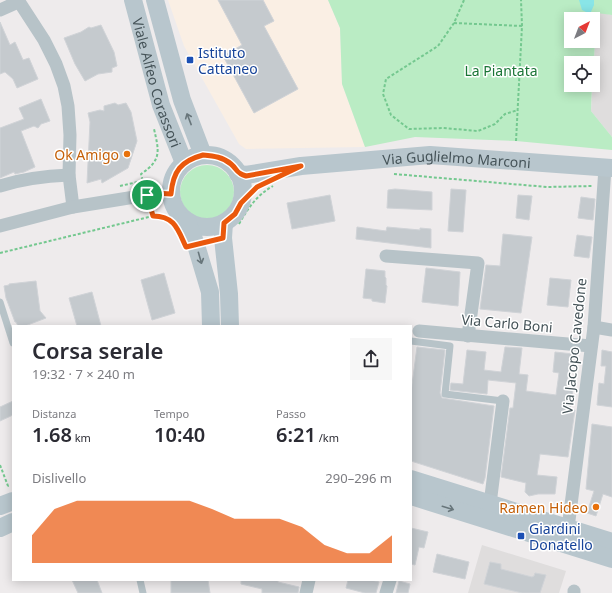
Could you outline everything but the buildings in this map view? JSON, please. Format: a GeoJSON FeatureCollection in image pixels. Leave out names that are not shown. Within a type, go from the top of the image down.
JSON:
{"type":"FeatureCollection","features":[{"type":"Feature","properties":{"kind":"street","name":"Viale Alfeo Corassori"},"geometry":{"type":"LineString","coordinates":[[133,0],[161,105],[184,163]]}},
{"type":"Feature","properties":{"kind":"street","name":"Viale Alfeo Corassori"},"geometry":{"type":"LineString","coordinates":[[155,0],[182,100],[203,155]]}},
{"type":"Feature","properties":{"kind":"street"},"geometry":{"type":"LineString","coordinates":[[0,10],[18,1],[44,40],[56,64],[64,86],[68,106],[70,135],[69,175],[73,207]]}},
{"type":"Feature","properties":{"kind":"street"},"geometry":{"type":"LineString","coordinates":[[211,325],[210,292],[196,245],[181,223],[171,194],[172,182],[176,172],[184,163],[203,155],[224,159],[232,165],[238,174],[243,188],[241,203],[223,238],[229,294],[230,325]]}},
{"type":"Feature","properties":{"kind":"street","name":"Via Guglielmo Marconi"},"geometry":{"type":"LineString","coordinates":[[238,174],[246,176],[301,166],[430,155],[607,174]]}},
{"type":"Feature","properties":{"kind":"street","name":"Via Guglielmo Marconi"},"geometry":{"type":"LineString","coordinates":[[241,203],[257,187],[301,166]]}},
{"type":"Feature","properties":{"kind":"street","name":"Via Jacopo Cavedone"},"geometry":{"type":"LineString","coordinates":[[568,528],[606,232],[607,174]]}},
{"type":"Feature","properties":{"kind":"street"},"geometry":{"type":"LineString","coordinates":[[0,186],[39,177],[69,175]]}},
{"type":"Feature","properties":{"kind":"street"},"geometry":{"type":"LineString","coordinates":[[0,226],[73,207],[155,193],[171,194]]}},
{"type":"Feature","properties":{"kind":"street"},"geometry":{"type":"LineString","coordinates":[[181,223],[212,227],[231,224]]}},
{"type":"Feature","properties":{"kind":"street"},"geometry":{"type":"LineString","coordinates":[[386,256],[478,263],[468,336]]}},
{"type":"Feature","properties":{"kind":"street"},"geometry":{"type":"LineString","coordinates":[[594,327],[612,330]]}},
{"type":"Feature","properties":{"kind":"street","name":"Via Carlo Boni"},"geometry":{"type":"LineString","coordinates":[[419,331],[591,346]]}},
{"type":"Feature","properties":{"kind":"street"},"geometry":{"type":"LineString","coordinates":[[490,504],[503,401]]}},
{"type":"Feature","properties":{"kind":"street"},"geometry":{"type":"LineString","coordinates":[[412,479],[612,542]]}},
{"type":"Feature","properties":{"kind":"street"},"geometry":{"type":"LineString","coordinates":[[0,506],[9,494]]}},
{"type":"Feature","properties":{"kind":"street"},"geometry":{"type":"LineString","coordinates":[[412,496],[612,559]]}},
{"type":"Feature","properties":{"kind":"street"},"geometry":{"type":"LineString","coordinates":[[0,528],[12,522]]}},
{"type":"Feature","properties":{"kind":"street"},"geometry":{"type":"LineString","coordinates":[[306,593],[309,581]]}},
{"type":"Feature","properties":{"kind":"street"},"geometry":{"type":"LineString","coordinates":[[386,593],[390,581]]}},
{"type":"Feature","properties":{"kind":"lane"},"geometry":{"type":"LineString","coordinates":[[0,302],[12,340]]}},
{"type":"Feature","properties":{"kind":"lane"},"geometry":{"type":"LineString","coordinates":[[412,342],[450,346],[445,394],[503,401]]}},
{"type":"Feature","properties":{"kind":"lane"},"geometry":{"type":"LineString","coordinates":[[140,581],[143,593]]}},
{"type":"Feature","properties":{"kind":"path"},"geometry":{"type":"LineString","coordinates":[[464,0],[454,23],[438,46],[386,79],[383,94],[391,115],[409,129],[443,128],[478,131],[495,124],[505,114],[518,110]]}},
{"type":"Feature","properties":{"kind":"path"},"geometry":{"type":"LineString","coordinates":[[516,140],[522,26],[521,0]]}},
{"type":"Feature","properties":{"kind":"path"},"geometry":{"type":"LineString","coordinates":[[454,23],[522,26]]}},
{"type":"Feature","properties":{"kind":"path"},"geometry":{"type":"LineString","coordinates":[[152,123],[158,154],[154,163],[141,174],[153,216]]}},
{"type":"Feature","properties":{"kind":"path"},"geometry":{"type":"LineString","coordinates":[[390,174],[456,178],[548,187],[607,174]]}},
{"type":"Feature","properties":{"kind":"path"},"geometry":{"type":"LineString","coordinates":[[231,224],[253,202],[277,184]]}},
{"type":"Feature","properties":{"kind":"path"},"geometry":{"type":"LineString","coordinates":[[0,253],[153,216],[164,217],[181,223]]}},
{"type":"Feature","properties":{"kind":"path"},"geometry":{"type":"LineString","coordinates":[[0,465],[8,486],[9,494]]}},
{"type":"Feature","properties":{"kind":"shaded area"},"geometry":{"type":"Polygon","coordinates":[[[168,0],[328,0],[340,28],[342,84],[365,147],[246,149],[239,144],[184,46],[168,0]]]}},
{"type":"Feature","properties":{"kind":"shaded area"},"geometry":{"type":"Polygon","coordinates":[[[600,13],[612,15],[612,137],[591,111],[592,92],[600,92],[600,56],[594,56],[595,48],[600,48],[600,13]]]}},
{"type":"Feature","properties":{"kind":"shaded area"},"geometry":{"type":"Polygon","coordinates":[[[482,545],[566,571],[559,593],[468,593],[482,545]]]}},
{"type":"Feature","properties":{"kind":"green space","name":"La Piantata"},"geometry":{"type":"Polygon","coordinates":[[[328,0],[612,0],[612,15],[600,13],[600,12],[564,12],[564,48],[595,48],[594,56],[564,56],[564,92],[592,92],[591,111],[612,137],[612,150],[516,141],[415,137],[365,147],[342,84],[340,28],[328,0]]]}},
{"type":"Feature","properties":{"kind":"green space"},"geometry":{"type":"Polygon","coordinates":[[[207,165],[217,167],[226,173],[232,182],[234,192],[232,202],[226,211],[217,217],[207,219],[197,217],[188,211],[182,202],[180,192],[182,182],[188,173],[197,167],[207,165]]]}},
{"type":"Feature","properties":{"kind":"water"},"geometry":{"type":"Polygon","coordinates":[[[579,0],[594,0],[594,5],[591,12],[582,10],[579,0]]]}},
{"type":"Feature","properties":{"kind":"place","name":"Istituto Cattaneo"},"geometry":{"type":"Point","coordinates":[190,60]}},
{"type":"Feature","properties":{"kind":"place","name":"Ok Amigo"},"geometry":{"type":"Point","coordinates":[127,154]}},
{"type":"Feature","properties":{"kind":"place","name":"Ramen Hideo"},"geometry":{"type":"Point","coordinates":[596,507]}},
{"type":"Feature","properties":{"kind":"place","name":"Giardini Donatello"},"geometry":{"type":"Point","coordinates":[521,536]}},
{"type":"Feature","properties":{"kind":"route"},"geometry":{"type":"LineString","coordinates":[[203,155],[224,159],[232,165],[238,174],[246,176],[301,166],[257,187],[241,203],[235,214],[224,223],[223,238],[186,247],[179,231],[170,220],[164,217],[153,216],[147,195],[160,192],[171,194],[172,182],[176,172],[184,163],[203,155]]}}]}
